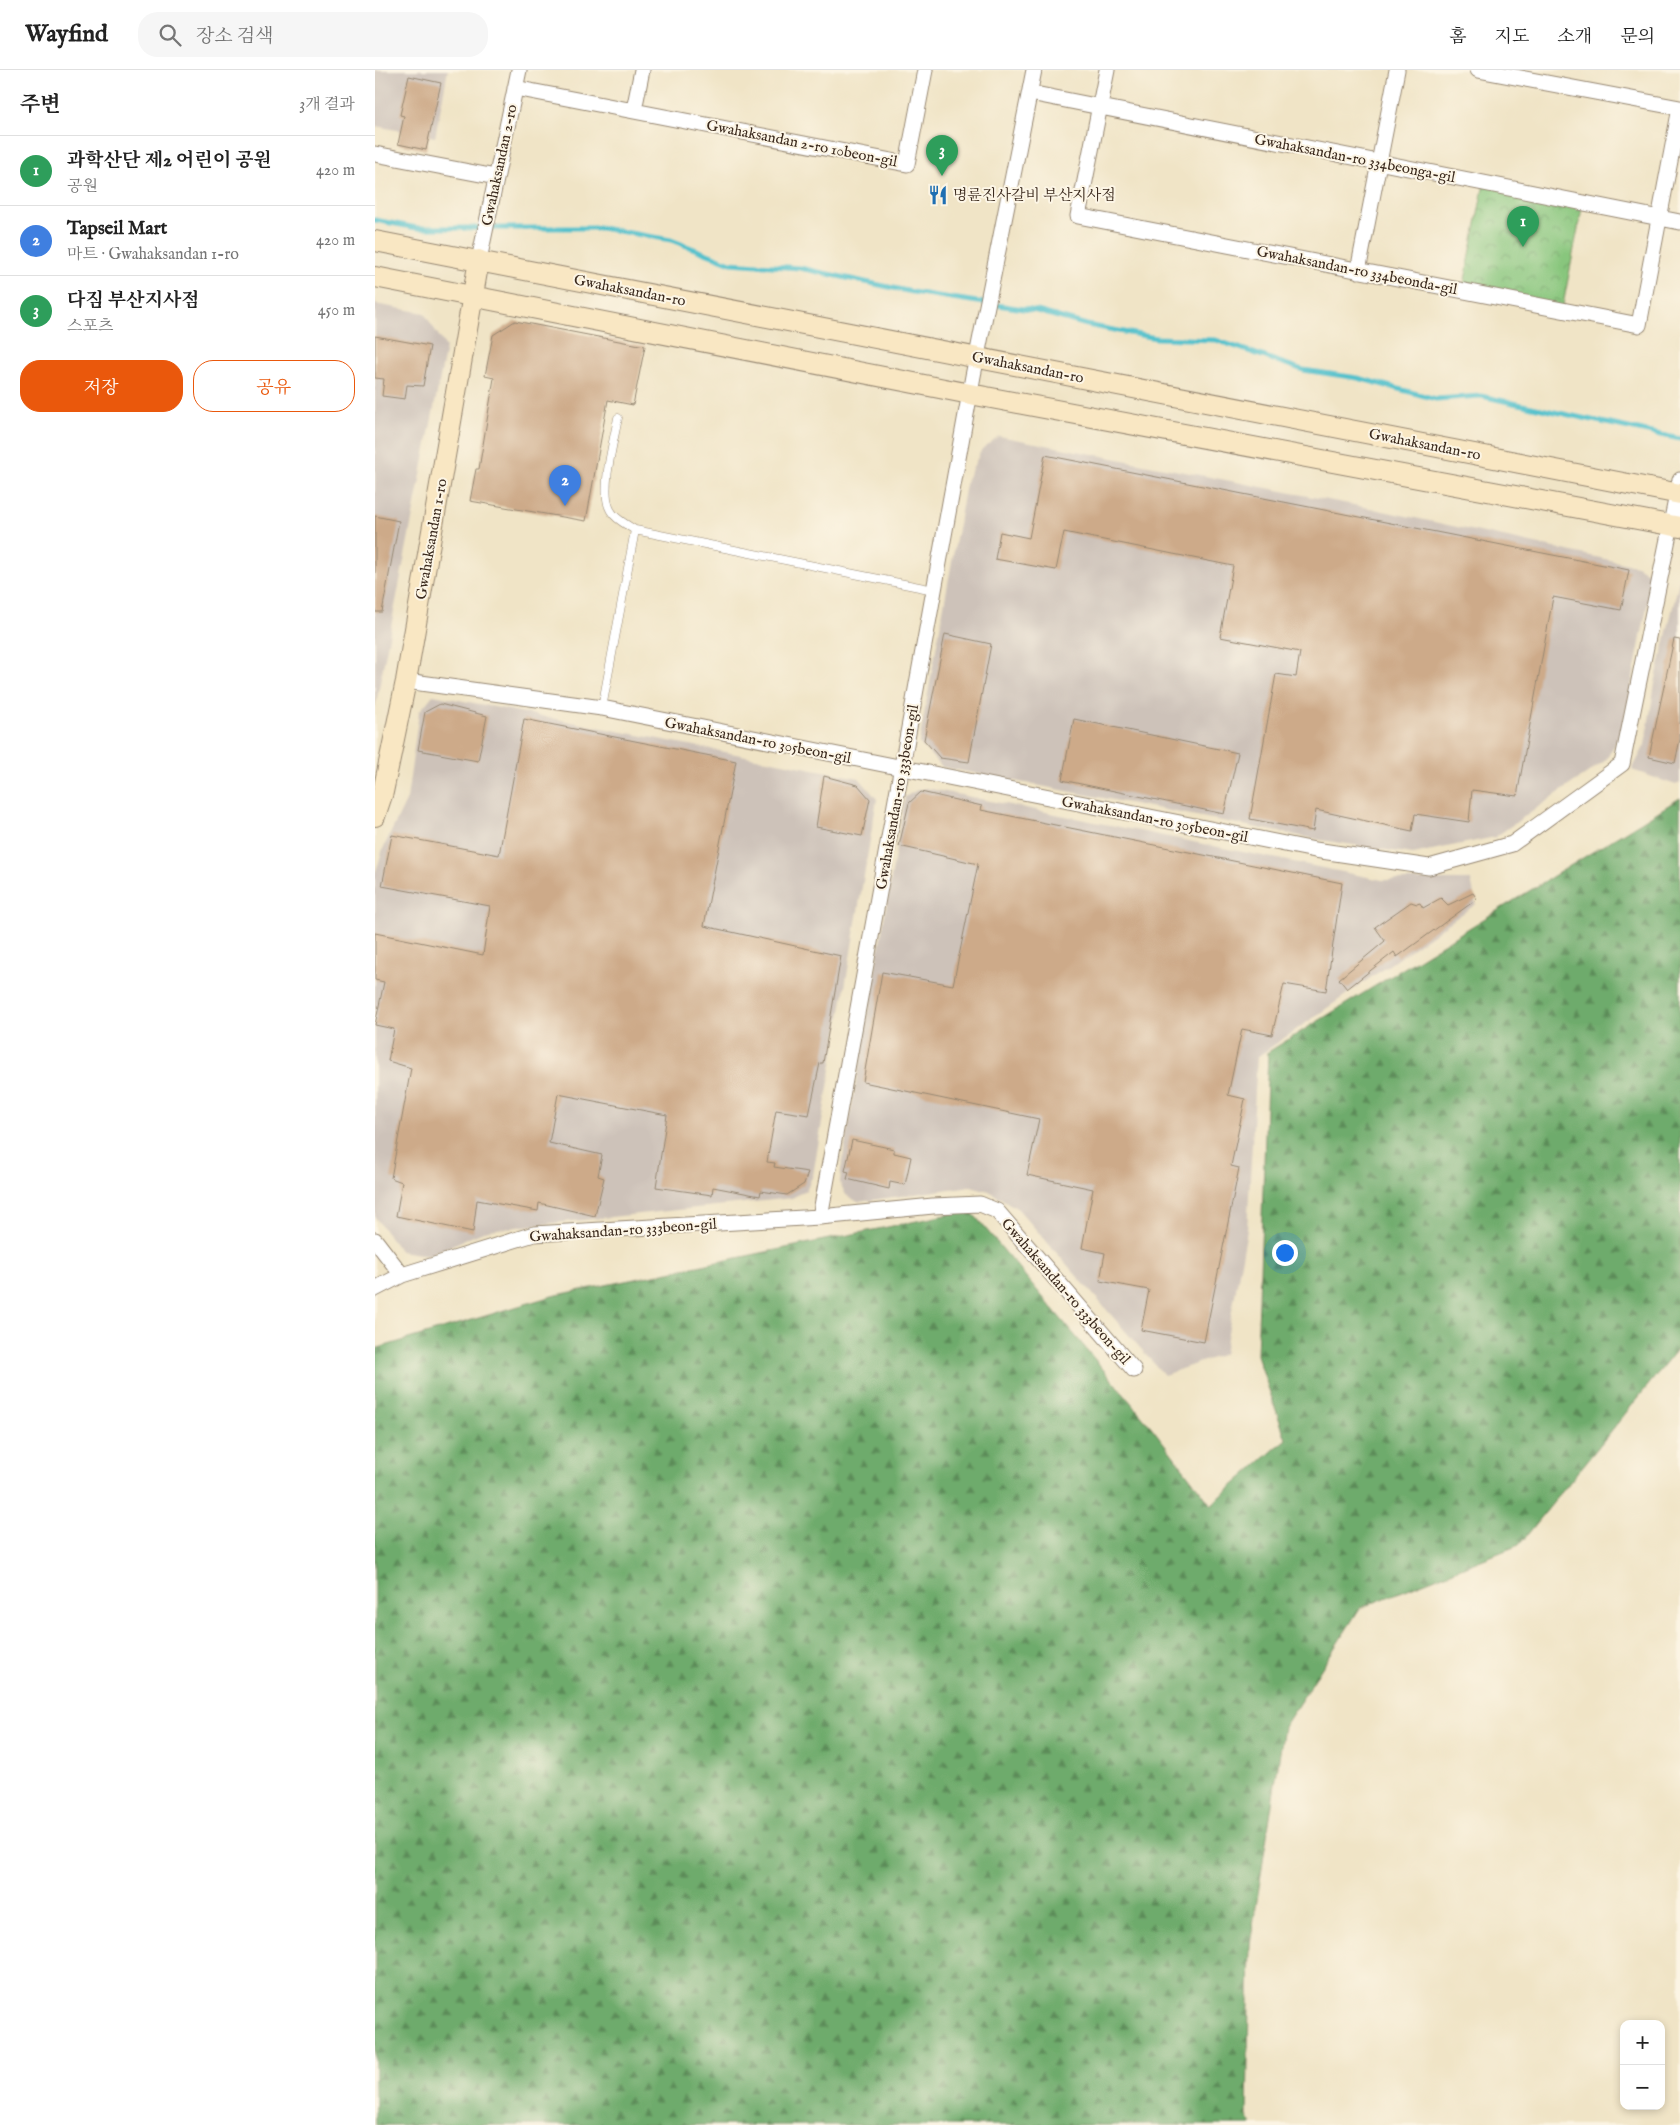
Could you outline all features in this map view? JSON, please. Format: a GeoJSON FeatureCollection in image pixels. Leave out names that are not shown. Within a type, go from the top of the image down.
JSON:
{"type":"FeatureCollection","features":[{"type":"Feature","properties":{"kind":"main road","name":"Gwahaksandan-ro"},"geometry":{"type":"LineString","coordinates":[[375,241],[479,260],[973,376],[1677,505]]}},
{"type":"Feature","properties":{"kind":"main road","name":"Gwahaksandan 1-ro"},"geometry":{"type":"LineString","coordinates":[[375,816],[383,792],[406,681],[479,260]]}},
{"type":"Feature","properties":{"kind":"main road","name":"Gwahaksandan-ro"},"geometry":{"type":"LineString","coordinates":[[375,277],[474,297],[973,376],[1677,505]]}},
{"type":"Feature","properties":{"kind":"street","name":"Gwahaksandan 2-ro"},"geometry":{"type":"LineString","coordinates":[[479,260],[519,70]]}},
{"type":"Feature","properties":{"kind":"street"},"geometry":{"type":"LineString","coordinates":[[634,110],[641,70]]}},
{"type":"Feature","properties":{"kind":"street","name":"Gwahaksandan 2-ro 10beon-gil"},"geometry":{"type":"LineString","coordinates":[[515,88],[907,164],[925,70]]}},
{"type":"Feature","properties":{"kind":"street","name":"Gwahaksandan-ro 333beon-gil"},"geometry":{"type":"LineString","coordinates":[[820,1217],[973,376],[1034,70]]}},
{"type":"Feature","properties":{"kind":"street"},"geometry":{"type":"LineString","coordinates":[[1100,107],[1107,70]]}},
{"type":"Feature","properties":{"kind":"street"},"geometry":{"type":"LineString","coordinates":[[1359,271],[1397,70]]}},
{"type":"Feature","properties":{"kind":"street"},"geometry":{"type":"LineString","coordinates":[[1478,70],[1680,108],[1659,218]]}},
{"type":"Feature","properties":{"kind":"street","name":"Gwahaksandan-ro 334beonga-gil"},"geometry":{"type":"LineString","coordinates":[[1030,92],[1680,222]]}},
{"type":"Feature","properties":{"kind":"street","name":"Gwahaksandan-ro 334beonda-gil"},"geometry":{"type":"LineString","coordinates":[[1100,107],[1079,216],[1639,325],[1659,218]]}},
{"type":"Feature","properties":{"kind":"street"},"geometry":{"type":"LineString","coordinates":[[375,154],[496,177]]}},
{"type":"Feature","properties":{"kind":"street","name":"Gwahaksandan-ro 305beon-gil"},"geometry":{"type":"LineString","coordinates":[[406,681],[602,708],[1315,850],[1429,867],[1512,844],[1622,764],[1677,505]]}},
{"type":"Feature","properties":{"kind":"street","name":"Gwahaksandan-ro 333beon-gil"},"geometry":{"type":"LineString","coordinates":[[375,1289],[402,1274],[534,1234],[820,1217],[933,1206],[980,1204],[997,1211],[1134,1370]]}},
{"type":"Feature","properties":{"kind":"street"},"geometry":{"type":"LineString","coordinates":[[375,1240],[402,1274]]}},
{"type":"Feature","properties":{"kind":"lane"},"geometry":{"type":"LineString","coordinates":[[617,418],[607,488],[609,506],[614,515],[635,530],[934,590]]}},
{"type":"Feature","properties":{"kind":"lane"},"geometry":{"type":"LineString","coordinates":[[602,708],[635,530]]}},
{"type":"Feature","properties":{"kind":"shaded area"},"geometry":{"type":"Polygon","coordinates":[[[375,70],[448,70],[435,137],[375,126],[375,70]]]}},
{"type":"Feature","properties":{"kind":"shaded area"},"geometry":{"type":"Polygon","coordinates":[[[375,304],[424,313],[446,347],[375,708],[375,304]]]}},
{"type":"Feature","properties":{"kind":"shaded area"},"geometry":{"type":"Polygon","coordinates":[[[999,436],[1369,508],[1637,566],[1653,576],[1623,729],[1606,760],[1495,837],[1413,854],[1321,840],[942,767],[919,743],[967,479],[982,449],[999,436]]]}},
{"type":"Feature","properties":{"kind":"shaded area"},"geometry":{"type":"Polygon","coordinates":[[[1680,577],[1680,782],[1676,785],[1632,770],[1645,745],[1655,683],[1680,577]]]}},
{"type":"Feature","properties":{"kind":"shaded area"},"geometry":{"type":"Polygon","coordinates":[[[433,695],[859,778],[877,799],[813,1175],[806,1190],[792,1198],[488,1230],[428,1255],[400,1251],[375,1217],[375,874],[383,849],[407,799],[419,712],[433,695]]]}},
{"type":"Feature","properties":{"kind":"shaded area"},"geometry":{"type":"Polygon","coordinates":[[[926,788],[1382,880],[1471,880],[1476,904],[1257,1057],[1247,1230],[1224,1354],[1164,1375],[1018,1209],[989,1191],[971,1186],[858,1202],[846,1195],[840,1183],[841,1170],[905,797],[917,790],[926,788]]]}},
{"type":"Feature","properties":{"kind":"green space"},"geometry":{"type":"Polygon","coordinates":[[[1484,183],[1583,203],[1562,310],[1463,290],[1484,183]]]}},
{"type":"Feature","properties":{"kind":"green space"},"geometry":{"type":"Polygon","coordinates":[[[1680,798],[1680,1346],[1519,1545],[1360,1608],[1284,1727],[1250,1945],[1247,2116],[1252,2125],[375,2125],[375,1349],[552,1296],[970,1210],[1153,1429],[1211,1505],[1286,1439],[1257,1355],[1268,1052],[1680,798]]]}},
{"type":"Feature","properties":{"kind":"building"},"geometry":{"type":"Polygon","coordinates":[[[409,76],[441,83],[426,150],[398,144],[404,116],[400,115],[409,76]]]}},
{"type":"Feature","properties":{"kind":"building"},"geometry":{"type":"Polygon","coordinates":[[[515,321],[645,346],[633,405],[608,400],[586,521],[470,501],[476,469],[479,469],[494,378],[485,376],[493,335],[515,321]]]}},
{"type":"Feature","properties":{"kind":"building"},"geometry":{"type":"Polygon","coordinates":[[[375,336],[430,346],[423,386],[407,385],[405,399],[382,396],[384,379],[375,378],[375,336]]]}},
{"type":"Feature","properties":{"kind":"building"},"geometry":{"type":"Polygon","coordinates":[[[1045,455],[1629,570],[1621,610],[1553,597],[1517,796],[1472,790],[1469,822],[1415,814],[1412,831],[1316,810],[1313,831],[1250,819],[1276,674],[1296,677],[1300,652],[1220,637],[1233,566],[1064,532],[1056,570],[995,559],[1000,532],[1029,538],[1045,455]]]}},
{"type":"Feature","properties":{"kind":"building"},"geometry":{"type":"Polygon","coordinates":[[[375,516],[399,521],[382,612],[375,612],[375,516]]]}},
{"type":"Feature","properties":{"kind":"building"},"geometry":{"type":"Polygon","coordinates":[[[945,634],[991,644],[969,762],[940,758],[924,740],[945,634]]]}},
{"type":"Feature","properties":{"kind":"building"},"geometry":{"type":"Polygon","coordinates":[[[1674,639],[1680,640],[1680,739],[1675,763],[1649,757],[1674,639]]]}},
{"type":"Feature","properties":{"kind":"building"},"geometry":{"type":"Polygon","coordinates":[[[440,704],[487,716],[478,761],[418,750],[425,712],[440,704]]]}},
{"type":"Feature","properties":{"kind":"building"},"geometry":{"type":"Polygon","coordinates":[[[524,719],[736,761],[704,926],[841,956],[823,1063],[820,1063],[809,1115],[776,1110],[767,1162],[775,1163],[774,1167],[808,1172],[804,1184],[787,1195],[761,1191],[760,1196],[713,1187],[712,1195],[656,1187],[667,1115],[558,1094],[549,1143],[602,1155],[598,1176],[604,1178],[595,1216],[539,1203],[538,1211],[477,1200],[473,1232],[396,1216],[402,1182],[391,1178],[411,1068],[388,1061],[394,1029],[375,1025],[384,982],[375,980],[375,933],[483,955],[490,906],[382,886],[392,835],[499,855],[524,719]]]}},
{"type":"Feature","properties":{"kind":"building"},"geometry":{"type":"Polygon","coordinates":[[[1074,719],[1238,753],[1224,814],[1062,780],[1074,719]]]}},
{"type":"Feature","properties":{"kind":"building"},"geometry":{"type":"Polygon","coordinates":[[[824,776],[858,785],[870,799],[862,836],[816,827],[824,776]]]}},
{"type":"Feature","properties":{"kind":"building"},"geometry":{"type":"Polygon","coordinates":[[[921,792],[982,806],[981,810],[1342,883],[1326,991],[1284,984],[1272,1035],[1242,1029],[1228,1095],[1245,1099],[1231,1166],[1239,1168],[1204,1342],[1141,1330],[1149,1290],[1100,1281],[1105,1253],[1082,1248],[1093,1189],[1027,1175],[1039,1119],[863,1082],[882,972],[953,985],[978,864],[899,846],[909,803],[921,792]]]}},
{"type":"Feature","properties":{"kind":"building"},"geometry":{"type":"Polygon","coordinates":[[[1473,893],[1477,899],[1397,957],[1394,952],[1347,989],[1339,979],[1385,941],[1375,927],[1411,902],[1420,903],[1423,908],[1441,898],[1448,905],[1473,893]]]}},
{"type":"Feature","properties":{"kind":"building"},"geometry":{"type":"Polygon","coordinates":[[[852,1140],[894,1149],[894,1153],[911,1157],[905,1185],[890,1182],[889,1189],[847,1179],[849,1172],[845,1171],[852,1140]]]}},
{"type":"Feature","properties":{"kind":"waterway"},"geometry":{"type":"LineString","coordinates":[[375,220],[417,228],[601,228],[671,240],[731,263],[800,268],[912,292],[1037,311],[1087,325],[1156,338],[1216,340],[1303,370],[1358,378],[1436,399],[1481,396],[1680,439]]}},
{"type":"Feature","properties":{"kind":"place","name":"다짐 부산지사점"},"geometry":{"type":"Point","coordinates":[942,176]}},
{"type":"Feature","properties":{"kind":"place","name":"명륜진사갈비 부산지사점"},"geometry":{"type":"Point","coordinates":[938,195]}},
{"type":"Feature","properties":{"kind":"place","name":"과학산단 제2 어린이 공원"},"geometry":{"type":"Point","coordinates":[1523,247]}},
{"type":"Feature","properties":{"kind":"place","name":"Tapseil Mart"},"geometry":{"type":"Point","coordinates":[565,506]}}]}
